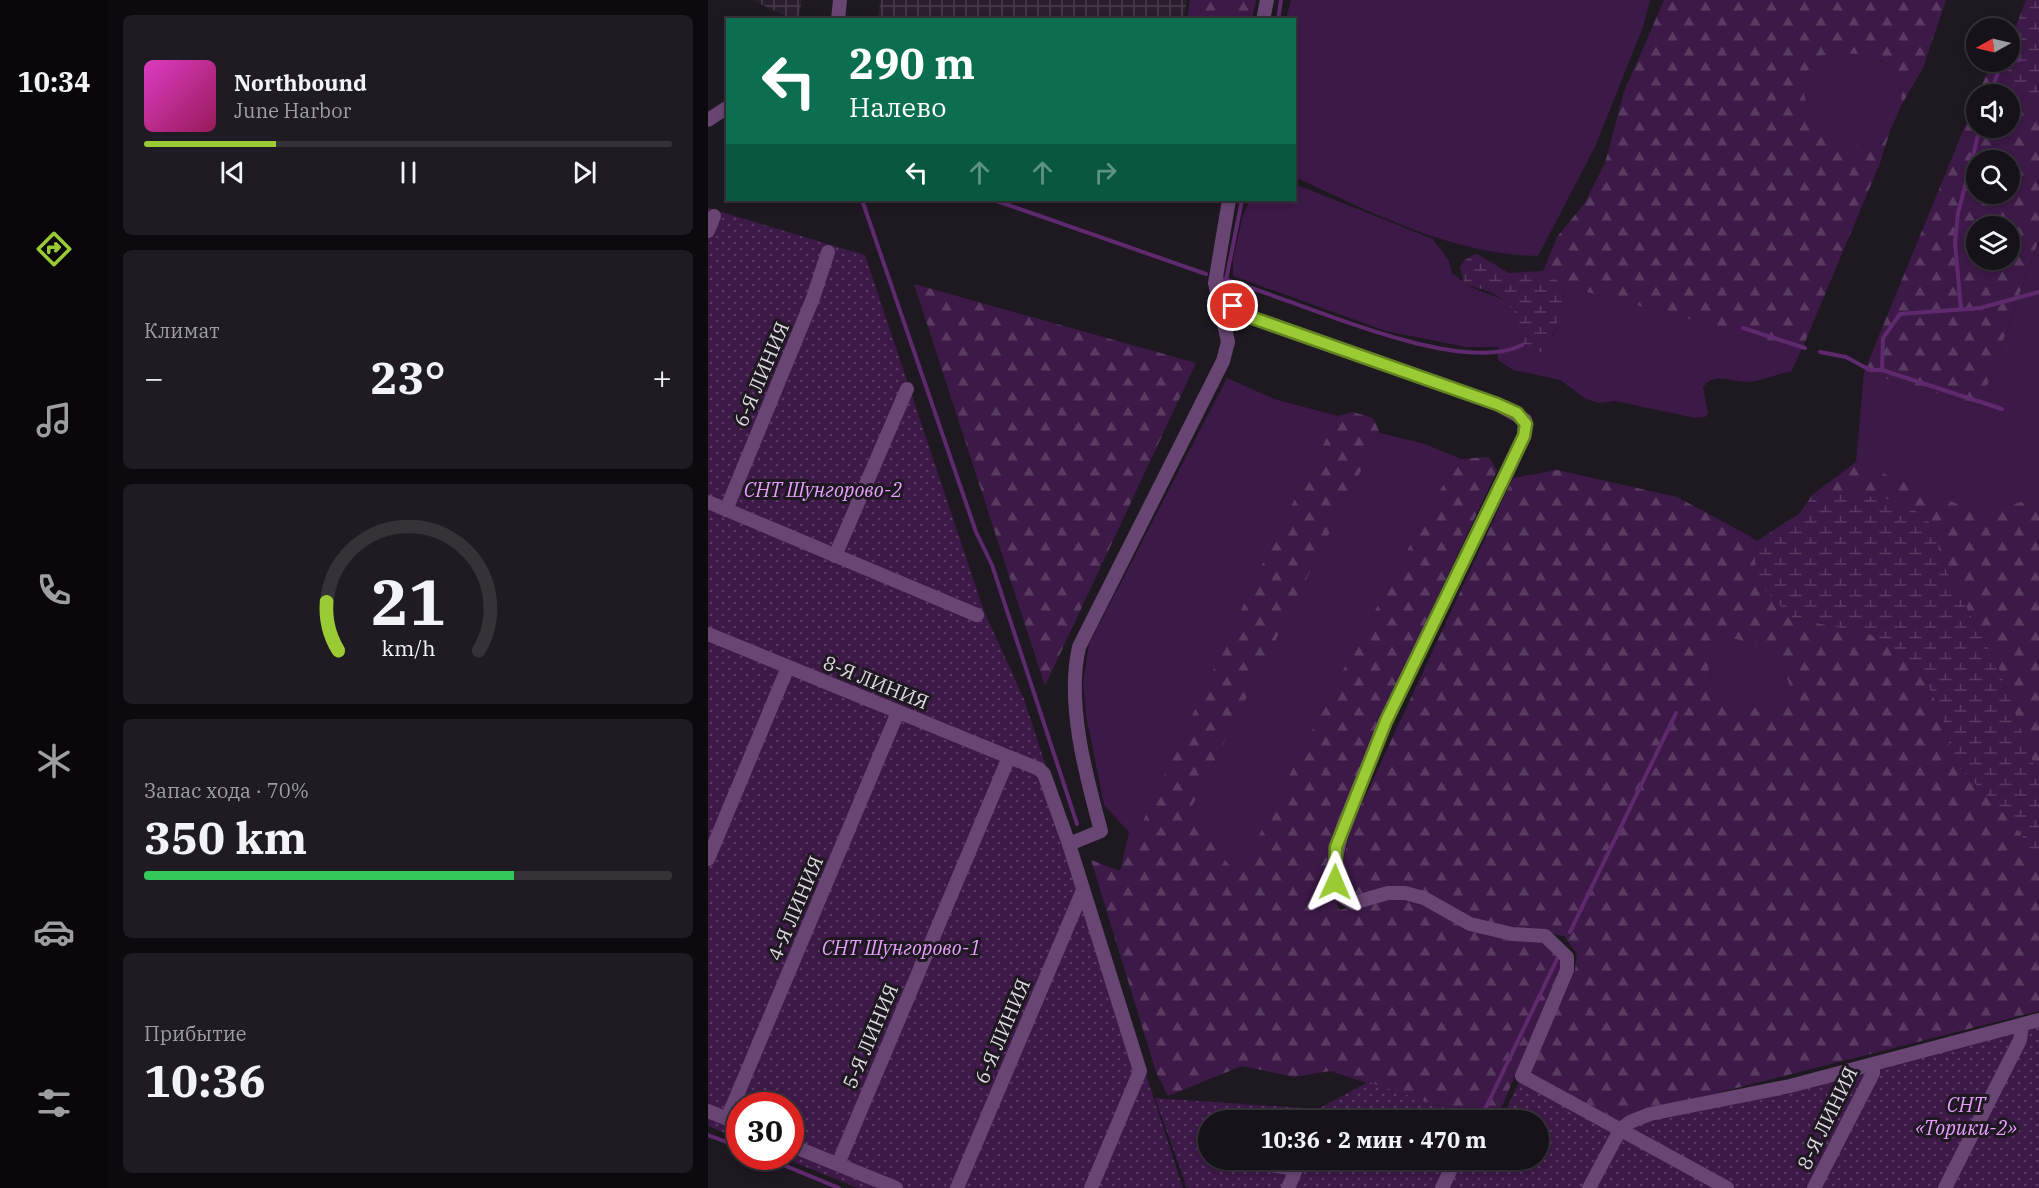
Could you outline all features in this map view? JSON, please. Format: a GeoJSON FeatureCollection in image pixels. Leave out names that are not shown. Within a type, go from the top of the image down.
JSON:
{"type":"FeatureCollection","features":[{"type":"Feature","properties":{"kind":"street"},"geometry":{"type":"LineString","coordinates":[[838,18],[840,0]]}},
{"type":"Feature","properties":{"kind":"street"},"geometry":{"type":"LineString","coordinates":[[1263,18],[1267,0]]}},
{"type":"Feature","properties":{"kind":"street"},"geometry":{"type":"LineString","coordinates":[[708,120],[726,108]]}},
{"type":"Feature","properties":{"kind":"street"},"geometry":{"type":"LineString","coordinates":[[1091,1188],[1140,1071],[1069,844],[1101,831],[1089,789],[1074,689],[1079,647],[1223,361],[1227,342],[1217,294],[1217,265],[1229,201]]}},
{"type":"Feature","properties":{"kind":"street"},"geometry":{"type":"LineString","coordinates":[[708,231],[714,216]]}},
{"type":"Feature","properties":{"kind":"street","name":"6-Я ЛИНИЯ"},"geometry":{"type":"LineString","coordinates":[[726,510],[813,298],[828,252]]}},
{"type":"Feature","properties":{"kind":"street"},"geometry":{"type":"LineString","coordinates":[[1217,294],[1250,317],[1497,404],[1525,420],[1520,444],[1386,721],[1336,847],[1335,882],[1340,895],[1353,903],[1388,893],[1406,893],[1424,898],[1470,924],[1512,934],[1545,936],[1556,944],[1567,957],[1567,970],[1522,1076],[1727,1188]]}},
{"type":"Feature","properties":{"kind":"street"},"geometry":{"type":"LineString","coordinates":[[835,555],[907,389]]}},
{"type":"Feature","properties":{"kind":"street"},"geometry":{"type":"LineString","coordinates":[[708,502],[977,615]]}},
{"type":"Feature","properties":{"kind":"street","name":"8-Я ЛИНИЯ"},"geometry":{"type":"LineString","coordinates":[[708,634],[1009,757],[1044,774],[1069,844]]}},
{"type":"Feature","properties":{"kind":"street"},"geometry":{"type":"LineString","coordinates":[[708,859],[788,667]]}},
{"type":"Feature","properties":{"kind":"street","name":"4-Я ЛИНИЯ"},"geometry":{"type":"LineString","coordinates":[[745,1092],[898,712]]}},
{"type":"Feature","properties":{"kind":"street","name":"5-Я ЛИНИЯ"},"geometry":{"type":"LineString","coordinates":[[837,1164],[1009,757]]}},
{"type":"Feature","properties":{"kind":"street","name":"6-Я ЛИНИЯ"},"geometry":{"type":"LineString","coordinates":[[957,1188],[1085,897]]}},
{"type":"Feature","properties":{"kind":"street"},"geometry":{"type":"LineString","coordinates":[[1589,1188],[1620,1130],[1630,1122],[1650,1114],[1873,1066],[2039,1020]]}},
{"type":"Feature","properties":{"kind":"street"},"geometry":{"type":"LineString","coordinates":[[1945,1188],[2020,1040],[2022,1025]]}},
{"type":"Feature","properties":{"kind":"street","name":"8-Я ЛИНИЯ"},"geometry":{"type":"LineString","coordinates":[[1814,1188],[1873,1073],[1873,1066]]}},
{"type":"Feature","properties":{"kind":"street"},"geometry":{"type":"LineString","coordinates":[[708,1111],[726,1118]]}},
{"type":"Feature","properties":{"kind":"street"},"geometry":{"type":"LineString","coordinates":[[804,1151],[896,1188]]}},
{"type":"Feature","properties":{"kind":"street"},"geometry":{"type":"LineString","coordinates":[[1288,1188],[1296,1170]]}},
{"type":"Feature","properties":{"kind":"street"},"geometry":{"type":"LineString","coordinates":[[1442,1188],[1450,1170]]}},
{"type":"Feature","properties":{"kind":"shaded area"},"geometry":{"type":"Polygon","coordinates":[[[752,0],[802,0],[798,18],[790,18],[752,0]]]}},
{"type":"Feature","properties":{"kind":"shaded area"},"geometry":{"type":"Polygon","coordinates":[[[881,0],[1187,0],[1184,18],[877,18],[881,0]]]}},
{"type":"Feature","properties":{"kind":"green space"},"geometry":{"type":"Polygon","coordinates":[[[1190,0],[1256,0],[1252,18],[1187,18],[1190,0]]]}},
{"type":"Feature","properties":{"kind":"green space"},"geometry":{"type":"Polygon","coordinates":[[[1291,0],[1650,0],[1644,24],[1595,147],[1538,256],[1506,254],[1444,240],[1382,217],[1296,177],[1296,18],[1286,18],[1291,0]]]}},
{"type":"Feature","properties":{"kind":"green space"},"geometry":{"type":"Polygon","coordinates":[[[1664,0],[1946,0],[1923,68],[1902,104],[1900,86],[1895,73],[1876,58],[1850,54],[1819,56],[1807,73],[1804,93],[1806,102],[1821,130],[1834,143],[1847,147],[1853,146],[1866,143],[1890,131],[1880,163],[1805,342],[1774,342],[1561,285],[1543,271],[1557,237],[1584,204],[1605,163],[1624,92],[1664,0]]]}},
{"type":"Feature","properties":{"kind":"green space"},"geometry":{"type":"Polygon","coordinates":[[[2026,0],[2039,0],[2039,110],[2020,90],[2020,84],[2015,84],[2008,77],[2008,72],[2020,72],[2019,18],[2026,0]]]}},
{"type":"Feature","properties":{"kind":"green space"},"geometry":{"type":"Polygon","coordinates":[[[1848,52],[1870,54],[1895,70],[1902,87],[1902,104],[1890,131],[1866,143],[1853,147],[1841,147],[1827,138],[1814,121],[1803,93],[1803,85],[1809,69],[1819,56],[1848,52]]]}},
{"type":"Feature","properties":{"kind":"green space"},"geometry":{"type":"Polygon","coordinates":[[[1988,72],[2008,72],[2008,77],[2015,84],[1982,84],[1988,72]]]}},
{"type":"Feature","properties":{"kind":"green space"},"geometry":{"type":"Polygon","coordinates":[[[2020,90],[2039,110],[2039,239],[1980,406],[1864,372],[1966,124],[1966,138],[2020,138],[2020,90]]]}},
{"type":"Feature","properties":{"kind":"green space"},"geometry":{"type":"Polygon","coordinates":[[[1296,184],[1433,239],[1449,261],[1452,274],[1468,286],[1511,305],[1516,311],[1522,331],[1553,337],[1564,295],[1561,285],[1774,342],[1805,342],[1791,372],[1752,382],[1719,379],[1708,382],[1703,387],[1708,413],[1705,417],[1695,418],[1615,401],[1599,403],[1586,399],[1560,380],[1513,370],[1498,360],[1498,347],[1466,347],[1386,331],[1233,276],[1233,259],[1243,215],[1250,201],[1296,201],[1296,184]]]}},
{"type":"Feature","properties":{"kind":"green space","name":"СНТ Шунгорово-1"},"geometry":{"type":"Polygon","coordinates":[[[708,208],[865,255],[984,611],[1024,699],[1183,1188],[858,1188],[804,1166],[804,1092],[726,1092],[726,1134],[708,1126],[708,208]]]}},
{"type":"Feature","properties":{"kind":"green space"},"geometry":{"type":"Polygon","coordinates":[[[2039,240],[2039,498],[1977,512],[1856,462],[1864,372],[1980,406],[2039,240]]]}},
{"type":"Feature","properties":{"kind":"green space"},"geometry":{"type":"Polygon","coordinates":[[[1477,254],[1509,273],[1543,271],[1561,284],[1563,301],[1561,310],[1545,352],[1531,352],[1522,345],[1518,320],[1511,307],[1490,292],[1464,283],[1460,268],[1463,262],[1477,254]]]}},
{"type":"Feature","properties":{"kind":"green space"},"geometry":{"type":"Polygon","coordinates":[[[914,284],[1196,363],[1045,686],[914,284]]]}},
{"type":"Feature","properties":{"kind":"green space"},"geometry":{"type":"Polygon","coordinates":[[[1227,378],[1274,399],[1338,416],[1273,541],[1120,872],[1129,832],[1104,805],[1086,715],[1083,683],[1089,644],[1227,378]]]}},
{"type":"Feature","properties":{"kind":"green space"},"geometry":{"type":"Polygon","coordinates":[[[1353,412],[1373,418],[1380,433],[1189,812],[1238,877],[1335,685],[1438,493],[1461,459],[1489,457],[1497,471],[1382,715],[1331,843],[1331,883],[1339,910],[1405,895],[1438,908],[1544,938],[1564,958],[1524,1065],[1515,1076],[1500,1110],[1451,1110],[1330,1071],[1294,1077],[1242,1066],[1168,1096],[1156,1072],[1091,860],[1120,871],[1273,541],[1338,416],[1353,412]]]}},
{"type":"Feature","properties":{"kind":"green space"},"geometry":{"type":"Polygon","coordinates":[[[1380,433],[1425,444],[1461,459],[1438,493],[1335,685],[1238,878],[1189,812],[1380,433]]]}},
{"type":"Feature","properties":{"kind":"green space"},"geometry":{"type":"Polygon","coordinates":[[[1856,462],[1977,512],[2039,498],[2039,779],[1997,664],[1939,557],[1937,530],[1838,494],[1812,495],[1856,462]]]}},
{"type":"Feature","properties":{"kind":"green space"},"geometry":{"type":"Polygon","coordinates":[[[1557,470],[1677,497],[1757,541],[1755,566],[1793,618],[1870,634],[1920,670],[1942,714],[1953,761],[2012,821],[2039,862],[2039,1011],[1650,1110],[1618,1122],[1528,1071],[1575,970],[1577,954],[1564,936],[1472,920],[1405,886],[1356,894],[1346,889],[1342,866],[1351,827],[1513,478],[1557,470]],[[1733,639],[1715,648],[1711,655],[1709,670],[1714,683],[1724,694],[1739,703],[1754,708],[1770,708],[1783,703],[1791,692],[1784,673],[1772,659],[1746,643],[1733,639]]]}},
{"type":"Feature","properties":{"kind":"green space"},"geometry":{"type":"Polygon","coordinates":[[[1812,495],[1868,496],[1903,504],[1914,510],[1937,530],[1939,557],[1997,664],[2039,779],[2039,862],[2012,821],[1953,761],[1942,714],[1920,670],[1870,634],[1793,618],[1762,587],[1755,566],[1757,541],[1800,513],[1812,495]]]}},
{"type":"Feature","properties":{"kind":"green space"},"geometry":{"type":"Polygon","coordinates":[[[1737,639],[1764,653],[1779,665],[1789,682],[1791,692],[1783,703],[1770,708],[1754,708],[1739,703],[1724,694],[1714,683],[1709,670],[1713,651],[1721,643],[1737,639]]]}},
{"type":"Feature","properties":{"kind":"green space","name":"СНТ «Торики-2»"},"geometry":{"type":"Polygon","coordinates":[[[2039,1020],[2039,1188],[1187,1188],[1155,1098],[1318,1109],[1368,1082],[1451,1110],[1198,1110],[1198,1170],[1549,1170],[1549,1110],[1506,1110],[1522,1076],[1620,1130],[1630,1122],[2039,1020]]]}},
{"type":"Feature","properties":{"kind":"waterway"},"geometry":{"type":"LineString","coordinates":[[1278,18],[1281,0]]}},
{"type":"Feature","properties":{"kind":"waterway"},"geometry":{"type":"LineString","coordinates":[[1994,84],[1998,72]]}},
{"type":"Feature","properties":{"kind":"waterway"},"geometry":{"type":"LineString","coordinates":[[1961,309],[1955,243],[1958,213],[1977,138]]}},
{"type":"Feature","properties":{"kind":"waterway"},"geometry":{"type":"LineString","coordinates":[[862,201],[976,532],[992,565],[1077,824]]}},
{"type":"Feature","properties":{"kind":"waterway"},"geometry":{"type":"LineString","coordinates":[[997,201],[1206,274]]}},
{"type":"Feature","properties":{"kind":"waterway"},"geometry":{"type":"LineString","coordinates":[[1226,280],[1242,201]]}},
{"type":"Feature","properties":{"kind":"waterway"},"geometry":{"type":"LineString","coordinates":[[1220,278],[1373,331],[1416,343],[1457,351],[1493,352],[1522,345]]}},
{"type":"Feature","properties":{"kind":"waterway"},"geometry":{"type":"LineString","coordinates":[[1882,370],[1883,338],[1900,314],[1980,308],[2039,292]]}},
{"type":"Feature","properties":{"kind":"waterway"},"geometry":{"type":"LineString","coordinates":[[1743,328],[1805,348]]}},
{"type":"Feature","properties":{"kind":"waterway"},"geometry":{"type":"LineString","coordinates":[[1820,352],[1846,357],[1870,370],[1882,370],[2002,409]]}},
{"type":"Feature","properties":{"kind":"waterway"},"geometry":{"type":"LineString","coordinates":[[1570,932],[1676,713]]}},
{"type":"Feature","properties":{"kind":"waterway"},"geometry":{"type":"LineString","coordinates":[[1485,1110],[1558,957]]}},
{"type":"Feature","properties":{"kind":"waterway"},"geometry":{"type":"LineString","coordinates":[[708,1135],[726,1142]]}},
{"type":"Feature","properties":{"kind":"waterway"},"geometry":{"type":"LineString","coordinates":[[796,1170],[839,1188]]}},
{"type":"Feature","properties":{"kind":"route"},"geometry":{"type":"LineString","coordinates":[[1233,306],[1250,317],[1497,404],[1517,413],[1526,424],[1524,436],[1386,721],[1336,847],[1335,882]]}},
{"type":"Feature","properties":{"kind":"park label","name":"СНТ Шунгорово-2"},"geometry":{"type":"Point","coordinates":[823,489]}}]}
